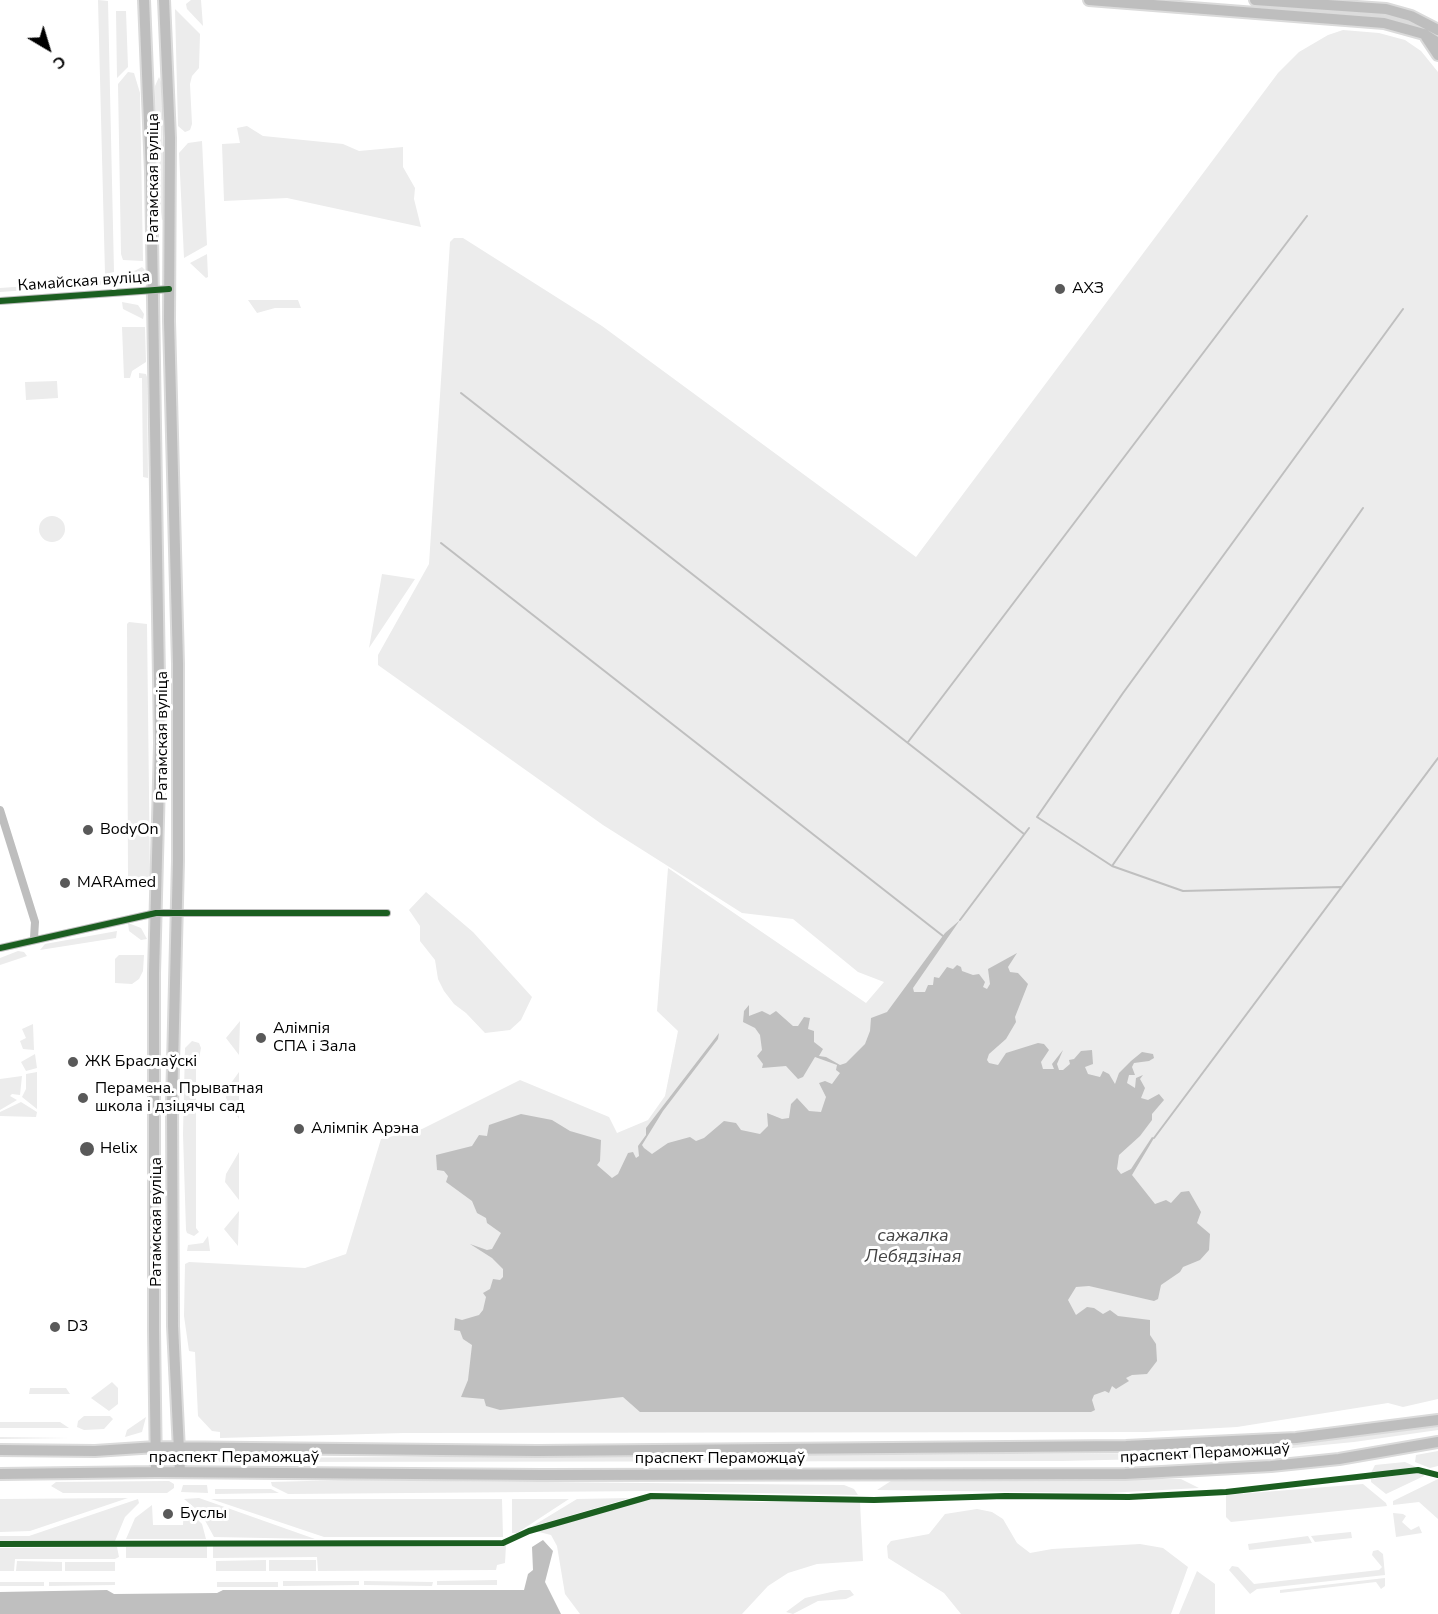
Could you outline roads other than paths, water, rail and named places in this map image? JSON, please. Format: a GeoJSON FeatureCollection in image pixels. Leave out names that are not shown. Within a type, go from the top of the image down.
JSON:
{"type":"FeatureCollection","features":[{"type":"Feature","properties":{"kind":"main road","name":"Ратамская вуліца"},"geometry":{"type":"LineString","coordinates":[[144,0],[160,743],[153,1215],[156,1472]]}},
{"type":"Feature","properties":{"kind":"main road","name":"Ратамская вуліца"},"geometry":{"type":"LineString","coordinates":[[164,0],[170,138],[169,289],[178,664],[172,1116],[173,1326],[180,1472]]}},
{"type":"Feature","properties":{"kind":"main road"},"geometry":{"type":"LineString","coordinates":[[1089,0],[1384,23],[1424,34],[1438,43]]}},
{"type":"Feature","properties":{"kind":"main road"},"geometry":{"type":"LineString","coordinates":[[1255,0],[1386,9],[1411,16],[1438,30]]}},
{"type":"Feature","properties":{"kind":"main road"},"geometry":{"type":"LineString","coordinates":[[1424,34],[1438,54]]}},
{"type":"Feature","properties":{"kind":"main road","name":"праспект Пераможцаў"},"geometry":{"type":"LineString","coordinates":[[0,1450],[95,1451],[179,1447],[537,1451],[1126,1446],[1296,1438],[1438,1420]]}},
{"type":"Feature","properties":{"kind":"main road","name":"праспект Пераможцаў"},"geometry":{"type":"LineString","coordinates":[[0,1474],[180,1472],[541,1475],[1125,1474],[1271,1466],[1339,1459],[1438,1442]]}},
{"type":"Feature","properties":{"kind":"street","name":"Камайская вуліца"},"geometry":{"type":"LineString","coordinates":[[0,301],[169,289]]}},
{"type":"Feature","properties":{"kind":"street"},"geometry":{"type":"LineString","coordinates":[[0,810],[35,922],[34,938]]}},
{"type":"Feature","properties":{"kind":"street"},"geometry":{"type":"LineString","coordinates":[[0,948],[34,938],[156,913],[387,913]]}},
{"type":"Feature","properties":{"kind":"water","name":"сажалка Лебядзіная"},"geometry":{"type":"Polygon","coordinates":[[[960,920],[913,988],[914,992],[925,992],[928,985],[933,985],[934,977],[939,978],[947,967],[953,969],[957,965],[962,971],[973,975],[979,974],[985,982],[983,987],[987,989],[990,984],[988,969],[1017,953],[1008,967],[1010,972],[1018,973],[1028,984],[1015,1017],[1016,1022],[1006,1039],[989,1054],[987,1060],[989,1063],[998,1065],[1006,1053],[1038,1043],[1044,1044],[1049,1050],[1041,1062],[1043,1069],[1054,1069],[1052,1064],[1063,1050],[1057,1064],[1059,1070],[1063,1070],[1070,1064],[1069,1060],[1074,1059],[1081,1051],[1092,1050],[1093,1064],[1085,1067],[1088,1074],[1100,1077],[1103,1071],[1109,1074],[1115,1084],[1119,1073],[1142,1052],[1153,1054],[1154,1058],[1149,1061],[1134,1063],[1132,1067],[1135,1075],[1129,1075],[1127,1083],[1135,1088],[1136,1078],[1143,1075],[1140,1079],[1145,1088],[1141,1098],[1148,1100],[1159,1094],[1164,1100],[1152,1114],[1152,1120],[1140,1136],[1119,1155],[1117,1169],[1121,1174],[1131,1169],[1152,1137],[1154,1138],[1132,1175],[1155,1204],[1166,1200],[1171,1203],[1181,1192],[1189,1191],[1201,1212],[1197,1223],[1210,1234],[1209,1250],[1200,1260],[1183,1267],[1180,1272],[1161,1285],[1158,1299],[1154,1301],[1089,1286],[1076,1287],[1068,1300],[1076,1315],[1087,1307],[1094,1308],[1103,1314],[1110,1310],[1118,1316],[1150,1320],[1150,1335],[1156,1344],[1157,1361],[1147,1374],[1132,1375],[1126,1378],[1129,1381],[1116,1389],[1112,1386],[1109,1393],[1105,1391],[1094,1395],[1092,1400],[1095,1410],[1091,1412],[640,1412],[623,1397],[500,1410],[486,1406],[484,1399],[461,1397],[468,1380],[472,1345],[463,1339],[460,1331],[454,1330],[455,1318],[462,1320],[479,1315],[483,1310],[486,1297],[483,1293],[490,1289],[493,1279],[500,1280],[503,1277],[503,1269],[492,1258],[470,1244],[487,1250],[492,1249],[501,1233],[487,1223],[486,1218],[477,1213],[472,1201],[446,1182],[448,1176],[444,1171],[437,1170],[436,1155],[472,1146],[479,1135],[487,1136],[489,1125],[521,1114],[552,1120],[570,1131],[601,1140],[600,1161],[597,1165],[612,1178],[618,1174],[628,1153],[633,1152],[636,1158],[639,1156],[638,1146],[646,1135],[646,1128],[719,1033],[718,1039],[663,1111],[642,1145],[644,1148],[652,1154],[668,1143],[690,1137],[696,1141],[704,1138],[724,1121],[736,1123],[741,1130],[760,1134],[768,1126],[767,1113],[782,1119],[789,1118],[791,1104],[797,1098],[809,1111],[821,1112],[826,1097],[819,1083],[825,1081],[832,1084],[840,1073],[836,1070],[837,1065],[815,1057],[803,1077],[798,1079],[786,1066],[762,1068],[763,1064],[757,1056],[762,1050],[760,1035],[755,1028],[743,1022],[744,1011],[749,1005],[749,1016],[762,1011],[770,1015],[776,1011],[793,1026],[798,1026],[804,1017],[810,1018],[808,1029],[814,1031],[814,1042],[823,1049],[819,1056],[826,1057],[840,1065],[846,1063],[865,1044],[870,1031],[871,1018],[887,1012],[945,933],[960,920]]]}},
{"type":"Feature","properties":{"kind":"water"},"geometry":{"type":"Polygon","coordinates":[[[543,1540],[553,1551],[545,1582],[561,1614],[0,1614],[0,1592],[107,1590],[114,1594],[217,1593],[223,1590],[524,1590],[528,1574],[533,1570],[532,1547],[543,1540]]]}},
{"type":"Feature","properties":{"kind":"waterway"},"geometry":{"type":"LineString","coordinates":[[908,742],[1307,216]]}},
{"type":"Feature","properties":{"kind":"waterway"},"geometry":{"type":"LineString","coordinates":[[1341,887],[1183,891],[1112,866],[1037,817],[1123,693],[1403,309]]}},
{"type":"Feature","properties":{"kind":"waterway"},"geometry":{"type":"LineString","coordinates":[[461,393],[1024,834]]}},
{"type":"Feature","properties":{"kind":"waterway"},"geometry":{"type":"LineString","coordinates":[[1112,866],[1363,508]]}},
{"type":"Feature","properties":{"kind":"waterway"},"geometry":{"type":"LineString","coordinates":[[441,543],[943,936]]}},
{"type":"Feature","properties":{"kind":"waterway"},"geometry":{"type":"LineString","coordinates":[[1154,1138],[1438,758]]}},
{"type":"Feature","properties":{"kind":"waterway"},"geometry":{"type":"LineString","coordinates":[[960,920],[1029,828]]}},
{"type":"Feature","properties":{"kind":"place","name":"АХЗ"},"geometry":{"type":"Point","coordinates":[1060,289]}},
{"type":"Feature","properties":{"kind":"place","name":"BodyOn"},"geometry":{"type":"Point","coordinates":[88,830]}},
{"type":"Feature","properties":{"kind":"place","name":"MARAmed"},"geometry":{"type":"Point","coordinates":[65,883]}},
{"type":"Feature","properties":{"kind":"place","name":"Алімпія СПА і Зала"},"geometry":{"type":"Point","coordinates":[261,1038]}},
{"type":"Feature","properties":{"kind":"place","name":"ЖК Браслаўскі"},"geometry":{"type":"Point","coordinates":[73,1062]}},
{"type":"Feature","properties":{"kind":"place","name":"Перамена. Прыватная школа і дзіцячы сад"},"geometry":{"type":"Point","coordinates":[83,1098]}},
{"type":"Feature","properties":{"kind":"place","name":"Алімпік Арэна"},"geometry":{"type":"Point","coordinates":[299,1129]}},
{"type":"Feature","properties":{"kind":"place","name":"Helix"},"geometry":{"type":"Point","coordinates":[87,1149]}},
{"type":"Feature","properties":{"kind":"place","name":"D3"},"geometry":{"type":"Point","coordinates":[55,1327]}},
{"type":"Feature","properties":{"kind":"place","name":"Буслы"},"geometry":{"type":"Point","coordinates":[168,1514]}}]}
